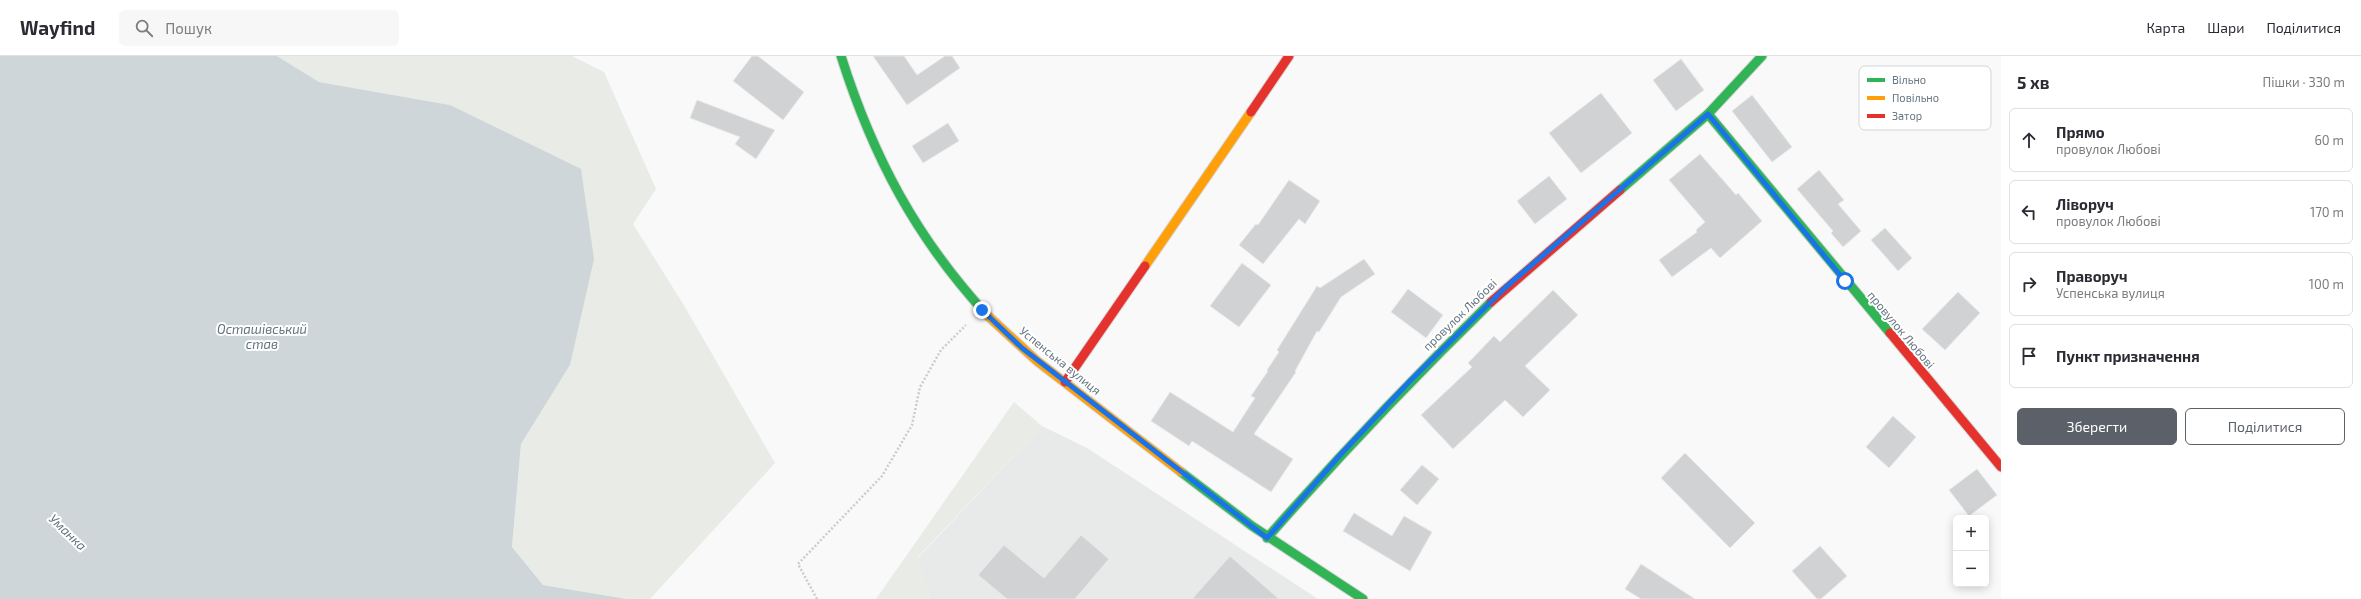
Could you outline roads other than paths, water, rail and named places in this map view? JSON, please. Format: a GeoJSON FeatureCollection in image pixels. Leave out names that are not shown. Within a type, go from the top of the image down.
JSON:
{"type":"FeatureCollection","features":[{"type":"Feature","properties":{"kind":"street","name":"Успенська вулиця"},"geometry":{"type":"LineString","coordinates":[[841,56],[866,130],[889,179],[916,225],[938,257],[982,310],[1022,348],[1267,538],[1363,599]]}},
{"type":"Feature","properties":{"kind":"street"},"geometry":{"type":"LineString","coordinates":[[1065,382],[1289,56]]}},
{"type":"Feature","properties":{"kind":"street","name":"провулок Любові"},"geometry":{"type":"LineString","coordinates":[[1267,538],[1342,453],[1399,392],[1506,287],[1708,114],[1762,56]]}},
{"type":"Feature","properties":{"kind":"street","name":"провулок Любові"},"geometry":{"type":"LineString","coordinates":[[1708,114],[2001,467]]}},
{"type":"Feature","properties":{"kind":"water","name":"Осташівський став"},"geometry":{"type":"Polygon","coordinates":[[[0,56],[277,56],[319,82],[450,105],[581,169],[594,259],[570,365],[521,444],[512,547],[543,585],[627,599],[0,599],[0,56]]]}},
{"type":"Feature","properties":{"kind":"water label","name":"Уманка"},"geometry":{"type":"Point","coordinates":[68,532]}}]}
